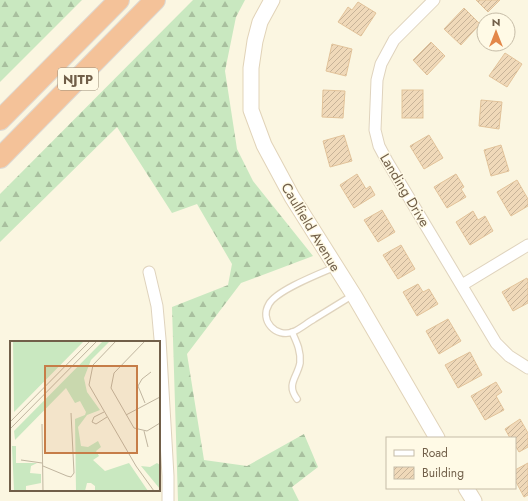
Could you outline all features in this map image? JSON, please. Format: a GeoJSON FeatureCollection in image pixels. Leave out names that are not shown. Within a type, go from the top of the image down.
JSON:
{"type":"FeatureCollection","features":[{"type":"Feature","properties":{"kind":"highway","name":"NJTP"},"geometry":{"type":"LineString","coordinates":[[0,120],[119,0]]}},
{"type":"Feature","properties":{"kind":"highway","name":"NJTP"},"geometry":{"type":"LineString","coordinates":[[0,158],[155,0]]}},
{"type":"Feature","properties":{"kind":"street","name":"Caulfield Avenue"},"geometry":{"type":"LineString","coordinates":[[272,0],[260,22],[255,41],[251,68],[251,110],[264,145],[292,197],[353,295],[436,437]]}},
{"type":"Feature","properties":{"kind":"street","name":"Landing Drive"},"geometry":{"type":"LineString","coordinates":[[434,0],[394,40],[381,64],[377,80],[375,130],[379,146],[496,343],[509,356],[528,368]]}},
{"type":"Feature","properties":{"kind":"street"},"geometry":{"type":"LineString","coordinates":[[462,285],[528,245]]}},
{"type":"Feature","properties":{"kind":"street"},"geometry":{"type":"LineString","coordinates":[[149,272],[157,306],[160,339],[168,476],[168,501]]}},
{"type":"Feature","properties":{"kind":"street"},"geometry":{"type":"LineString","coordinates":[[467,489],[474,501]]}},
{"type":"Feature","properties":{"kind":"lane"},"geometry":{"type":"LineString","coordinates":[[335,267],[304,281],[281,294],[269,304],[266,314],[267,322],[272,330],[279,333],[292,332],[353,295]]}},
{"type":"Feature","properties":{"kind":"lane"},"geometry":{"type":"LineString","coordinates":[[292,332],[299,346],[300,356],[299,365],[292,385],[293,394],[297,399]]}},
{"type":"Feature","properties":{"kind":"green space"},"geometry":{"type":"Polygon","coordinates":[[[0,0],[82,0],[0,82],[0,0]]]}},
{"type":"Feature","properties":{"kind":"green space"},"geometry":{"type":"Polygon","coordinates":[[[193,0],[245,0],[236,17],[225,71],[237,149],[253,181],[313,256],[241,283],[187,354],[204,460],[247,466],[304,434],[318,467],[292,487],[299,501],[178,501],[172,307],[228,285],[232,264],[197,204],[172,213],[117,127],[0,242],[0,194],[193,0]]]}},
{"type":"Feature","properties":{"kind":"building"},"geometry":{"type":"Polygon","coordinates":[[[476,0],[500,0],[488,12],[476,0]]]}},
{"type":"Feature","properties":{"kind":"building"},"geometry":{"type":"Polygon","coordinates":[[[358,2],[376,13],[361,36],[338,22],[348,7],[352,10],[358,2]]]}},
{"type":"Feature","properties":{"kind":"building"},"geometry":{"type":"Polygon","coordinates":[[[464,8],[476,20],[476,28],[461,45],[444,29],[464,8]]]}},
{"type":"Feature","properties":{"kind":"building"},"geometry":{"type":"Polygon","coordinates":[[[431,42],[445,56],[427,75],[413,60],[431,42]]]}},
{"type":"Feature","properties":{"kind":"building"},"geometry":{"type":"Polygon","coordinates":[[[332,44],[352,49],[346,76],[326,71],[332,44]]]}},
{"type":"Feature","properties":{"kind":"building"},"geometry":{"type":"Polygon","coordinates":[[[505,53],[522,64],[507,87],[489,76],[505,53]]]}},
{"type":"Feature","properties":{"kind":"building"},"geometry":{"type":"Polygon","coordinates":[[[323,90],[345,91],[343,118],[322,117],[323,90]]]}},
{"type":"Feature","properties":{"kind":"building"},"geometry":{"type":"Polygon","coordinates":[[[402,90],[423,90],[423,118],[402,118],[402,90]]]}},
{"type":"Feature","properties":{"kind":"building"},"geometry":{"type":"Polygon","coordinates":[[[481,100],[502,102],[499,129],[479,126],[481,100]]]}},
{"type":"Feature","properties":{"kind":"building"},"geometry":{"type":"Polygon","coordinates":[[[344,135],[352,161],[330,167],[323,141],[344,135]]]}},
{"type":"Feature","properties":{"kind":"building"},"geometry":{"type":"Polygon","coordinates":[[[429,135],[443,158],[424,169],[410,146],[429,135]]]}},
{"type":"Feature","properties":{"kind":"building"},"geometry":{"type":"Polygon","coordinates":[[[501,145],[509,171],[491,176],[484,150],[501,145]]]}},
{"type":"Feature","properties":{"kind":"building"},"geometry":{"type":"Polygon","coordinates":[[[357,174],[366,189],[370,186],[375,195],[354,208],[340,185],[357,174]]]}},
{"type":"Feature","properties":{"kind":"building"},"geometry":{"type":"Polygon","coordinates":[[[456,174],[464,187],[461,189],[466,197],[447,208],[434,187],[456,174]]]}},
{"type":"Feature","properties":{"kind":"building"},"geometry":{"type":"Polygon","coordinates":[[[517,180],[528,199],[528,206],[511,216],[497,192],[517,180]]]}},
{"type":"Feature","properties":{"kind":"building"},"geometry":{"type":"Polygon","coordinates":[[[382,210],[395,232],[378,242],[364,220],[382,210]]]}},
{"type":"Feature","properties":{"kind":"building"},"geometry":{"type":"Polygon","coordinates":[[[473,211],[478,220],[485,216],[493,231],[470,245],[456,222],[473,211]]]}},
{"type":"Feature","properties":{"kind":"building"},"geometry":{"type":"Polygon","coordinates":[[[401,245],[415,269],[398,279],[383,255],[401,245]]]}},
{"type":"Feature","properties":{"kind":"building"},"geometry":{"type":"Polygon","coordinates":[[[527,278],[528,303],[513,311],[502,292],[527,278]]]}},
{"type":"Feature","properties":{"kind":"building"},"geometry":{"type":"Polygon","coordinates":[[[418,284],[423,292],[429,289],[438,304],[417,316],[403,292],[418,284]]]}},
{"type":"Feature","properties":{"kind":"building"},"geometry":{"type":"Polygon","coordinates":[[[448,319],[461,341],[439,354],[426,331],[448,319]]]}},
{"type":"Feature","properties":{"kind":"building"},"geometry":{"type":"Polygon","coordinates":[[[470,352],[482,375],[458,388],[445,365],[470,352]]]}},
{"type":"Feature","properties":{"kind":"building"},"geometry":{"type":"Polygon","coordinates":[[[496,382],[502,392],[496,396],[504,410],[485,420],[471,396],[496,382]]]}},
{"type":"Feature","properties":{"kind":"building"},"geometry":{"type":"Polygon","coordinates":[[[520,419],[528,433],[528,447],[519,452],[516,447],[516,437],[509,437],[505,429],[520,419]]]}},
{"type":"Feature","properties":{"kind":"building"},"geometry":{"type":"Polygon","coordinates":[[[528,463],[528,495],[524,497],[516,482],[516,469],[528,463]]]}}]}
